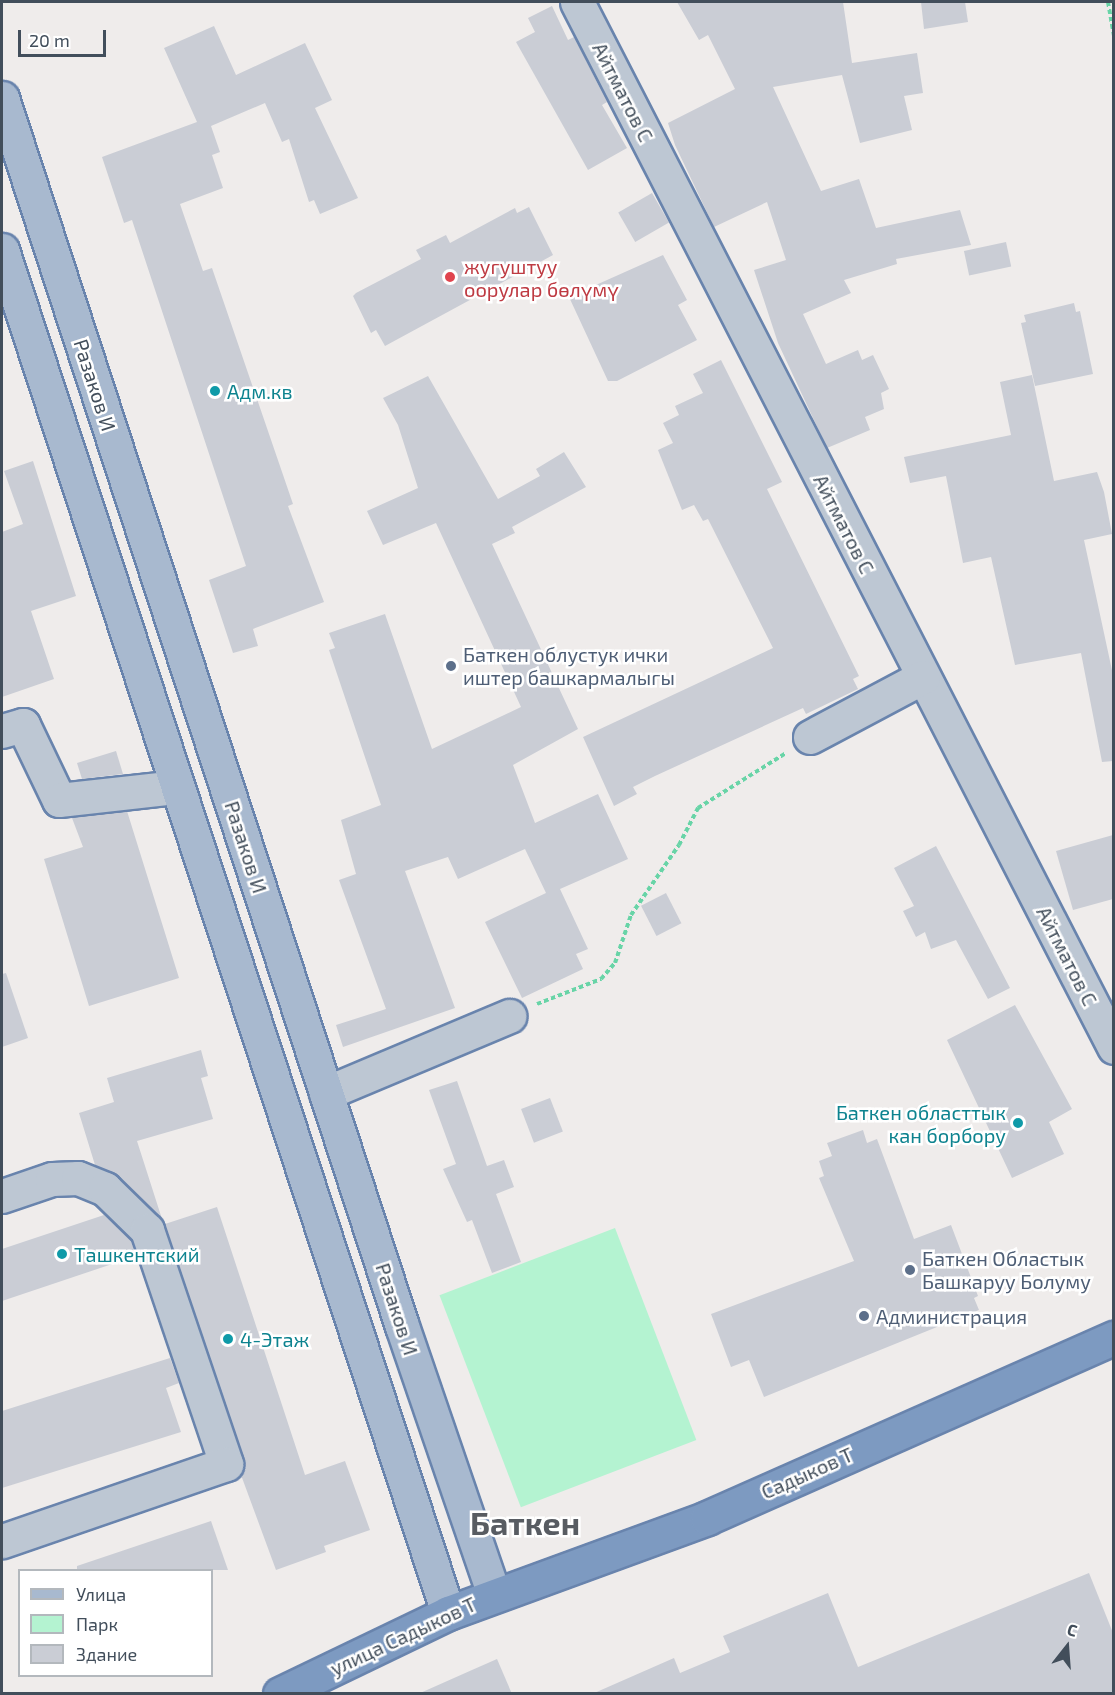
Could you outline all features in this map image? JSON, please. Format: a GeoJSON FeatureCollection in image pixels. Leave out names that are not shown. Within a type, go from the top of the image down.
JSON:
{"type":"FeatureCollection","features":[{"type":"Feature","properties":{"kind":"highway","name":"Садыков Т"},"geometry":{"type":"LineString","coordinates":[[494,1595],[707,1518],[1113,1338]]}},
{"type":"Feature","properties":{"kind":"highway","name":"улица Садыков Т"},"geometry":{"type":"LineString","coordinates":[[280,1694],[448,1613],[494,1595]]}},
{"type":"Feature","properties":{"kind":"main road","name":"Разаков И"},"geometry":{"type":"LineString","coordinates":[[3,107],[326,1093],[494,1595]]}},
{"type":"Feature","properties":{"kind":"main road"},"geometry":{"type":"LineString","coordinates":[[2,250],[448,1613]]}},
{"type":"Feature","properties":{"kind":"main road"},"geometry":{"type":"LineString","coordinates":[[149,700],[193,686]]}},
{"type":"Feature","properties":{"kind":"street","name":"Айтматов С"},"geometry":{"type":"LineString","coordinates":[[577,2],[923,677],[1109,1028]]}},
{"type":"Feature","properties":{"kind":"street"},"geometry":{"type":"LineString","coordinates":[[810,737],[923,677]]}},
{"type":"Feature","properties":{"kind":"street"},"geometry":{"type":"LineString","coordinates":[[2,731],[23,725],[59,800],[177,786]]}},
{"type":"Feature","properties":{"kind":"street"},"geometry":{"type":"LineString","coordinates":[[326,1093],[509,1016]]}},
{"type":"Feature","properties":{"kind":"street"},"geometry":{"type":"LineString","coordinates":[[2,1196],[52,1179],[78,1178],[105,1189],[147,1230],[226,1464],[2,1541]]}},
{"type":"Feature","properties":{"kind":"path"},"geometry":{"type":"LineString","coordinates":[[1108,2],[1113,37]]}},
{"type":"Feature","properties":{"kind":"path"},"geometry":{"type":"LineString","coordinates":[[509,1016],[601,979],[615,963],[632,915],[679,845],[698,807],[810,737]]}},
{"type":"Feature","properties":{"kind":"green space"},"geometry":{"type":"Polygon","coordinates":[[[615,1228],[696,1440],[521,1507],[439,1295],[615,1228]]]}},
{"type":"Feature","properties":{"kind":"building"},"geometry":{"type":"Polygon","coordinates":[[[677,2],[843,2],[852,63],[917,53],[923,93],[904,96],[912,130],[860,143],[842,75],[773,87],[821,191],[859,179],[876,228],[960,210],[971,245],[896,259],[897,264],[844,280],[851,293],[803,314],[826,364],[858,350],[862,360],[873,355],[889,389],[881,393],[884,409],[865,417],[870,430],[827,448],[778,343],[754,270],[786,260],[767,202],[714,227],[675,145],[668,123],[735,89],[708,35],[699,40],[677,2]]]}},
{"type":"Feature","properties":{"kind":"building"},"geometry":{"type":"Polygon","coordinates":[[[921,2],[965,2],[968,22],[924,29],[921,2]]]}},
{"type":"Feature","properties":{"kind":"building"},"geometry":{"type":"Polygon","coordinates":[[[552,6],[568,40],[574,37],[607,102],[602,105],[627,148],[588,170],[516,42],[535,32],[528,18],[552,6]]]}},
{"type":"Feature","properties":{"kind":"building"},"geometry":{"type":"Polygon","coordinates":[[[214,26],[236,75],[305,43],[332,100],[315,108],[358,198],[320,214],[314,200],[309,202],[289,139],[282,142],[265,103],[211,126],[220,152],[212,155],[223,188],[180,204],[203,271],[212,268],[293,504],[288,506],[324,602],[253,629],[258,646],[233,653],[209,580],[246,566],[132,220],[124,223],[102,157],[197,122],[164,48],[214,26]]]}},
{"type":"Feature","properties":{"kind":"building"},"geometry":{"type":"Polygon","coordinates":[[[652,193],[669,222],[635,242],[618,212],[652,193]]]}},
{"type":"Feature","properties":{"kind":"building","name":"жугуштуу оорулар бөлүмү"},"geometry":{"type":"Polygon","coordinates":[[[529,207],[553,255],[385,346],[376,330],[371,333],[353,296],[356,293],[421,259],[416,250],[446,235],[450,243],[515,208],[517,213],[529,207]]]}},
{"type":"Feature","properties":{"kind":"building"},"geometry":{"type":"Polygon","coordinates":[[[1006,242],[1011,266],[969,275],[964,251],[1006,242]]]}},
{"type":"Feature","properties":{"kind":"building"},"geometry":{"type":"Polygon","coordinates":[[[663,255],[687,300],[678,305],[697,340],[617,381],[608,381],[569,297],[663,255]]]}},
{"type":"Feature","properties":{"kind":"building"},"geometry":{"type":"Polygon","coordinates":[[[1074,303],[1076,312],[1080,311],[1093,374],[1035,386],[1021,323],[1026,322],[1024,315],[1074,303]]]}},
{"type":"Feature","properties":{"kind":"building"},"geometry":{"type":"Polygon","coordinates":[[[721,360],[782,482],[767,489],[859,676],[853,679],[858,689],[806,714],[803,708],[655,776],[633,787],[637,794],[614,806],[583,737],[773,648],[708,519],[703,521],[694,505],[682,510],[658,450],[673,443],[663,423],[679,415],[675,406],[703,393],[693,374],[721,360]]]}},
{"type":"Feature","properties":{"kind":"building"},"geometry":{"type":"Polygon","coordinates":[[[1032,375],[1054,481],[1097,472],[1104,492],[1112,534],[1084,540],[1113,675],[1113,761],[1102,762],[1081,653],[1015,665],[991,557],[963,563],[946,476],[910,483],[904,457],[1011,435],[1000,382],[1032,375]]]}},
{"type":"Feature","properties":{"kind":"building"},"geometry":{"type":"Polygon","coordinates":[[[428,376],[498,499],[540,476],[536,469],[564,452],[586,487],[512,527],[515,533],[492,544],[578,729],[513,765],[535,823],[598,794],[628,859],[560,889],[588,949],[576,954],[583,969],[522,998],[485,922],[546,893],[525,849],[458,879],[448,857],[405,871],[455,1008],[343,1047],[336,1025],[386,1009],[339,880],[356,874],[341,820],[381,805],[329,650],[335,648],[329,633],[385,614],[432,749],[521,707],[436,523],[383,545],[367,511],[418,488],[398,425],[383,398],[428,376]]]}},
{"type":"Feature","properties":{"kind":"building"},"geometry":{"type":"Polygon","coordinates":[[[33,461],[76,596],[31,611],[54,679],[2,697],[2,532],[23,524],[4,471],[33,461]]]}},
{"type":"Feature","properties":{"kind":"building"},"geometry":{"type":"Polygon","coordinates":[[[116,751],[123,774],[82,779],[77,763],[116,751]]]}},
{"type":"Feature","properties":{"kind":"building"},"geometry":{"type":"Polygon","coordinates":[[[127,811],[179,978],[89,1006],[44,859],[83,847],[72,818],[127,811]]]}},
{"type":"Feature","properties":{"kind":"building"},"geometry":{"type":"Polygon","coordinates":[[[1113,835],[1113,899],[1073,910],[1056,851],[1113,835]]]}},
{"type":"Feature","properties":{"kind":"building"},"geometry":{"type":"Polygon","coordinates":[[[936,846],[1010,988],[988,999],[956,940],[931,949],[925,932],[916,937],[903,911],[914,906],[894,868],[936,846]]]}},
{"type":"Feature","properties":{"kind":"building"},"geometry":{"type":"Polygon","coordinates":[[[666,893],[681,923],[656,936],[641,906],[666,893]]]}},
{"type":"Feature","properties":{"kind":"building"},"geometry":{"type":"Polygon","coordinates":[[[6,973],[28,1038],[2,1047],[2,974],[6,973]]]}},
{"type":"Feature","properties":{"kind":"building"},"geometry":{"type":"Polygon","coordinates":[[[1015,1005],[1072,1109],[1049,1122],[1064,1154],[1012,1178],[947,1040],[1015,1005]]]}},
{"type":"Feature","properties":{"kind":"building"},"geometry":{"type":"Polygon","coordinates":[[[201,1050],[208,1076],[201,1078],[213,1119],[137,1141],[162,1219],[118,1176],[95,1165],[79,1113],[114,1102],[107,1078],[201,1050]]]}},
{"type":"Feature","properties":{"kind":"building"},"geometry":{"type":"Polygon","coordinates":[[[457,1081],[487,1166],[504,1160],[514,1187],[496,1194],[521,1262],[492,1273],[472,1220],[467,1222],[443,1169],[456,1164],[429,1090],[457,1081]]]}},
{"type":"Feature","properties":{"kind":"building"},"geometry":{"type":"Polygon","coordinates":[[[550,1098],[563,1132],[534,1143],[521,1109],[550,1098]]]}},
{"type":"Feature","properties":{"kind":"building","name":"Баткен Областык Башкаруу Болуму"},"geometry":{"type":"Polygon","coordinates":[[[863,1130],[867,1143],[877,1139],[914,1239],[951,1225],[978,1296],[974,1298],[979,1310],[764,1397],[749,1360],[731,1367],[711,1314],[854,1261],[819,1178],[824,1176],[819,1161],[832,1156],[827,1143],[863,1130]]]}},
{"type":"Feature","properties":{"kind":"building"},"geometry":{"type":"Polygon","coordinates":[[[217,1207],[305,1475],[345,1461],[370,1530],[324,1546],[326,1552],[276,1570],[241,1475],[244,1458],[165,1224],[217,1207]]]}},
{"type":"Feature","properties":{"kind":"building","name":"Ташкентский"},"geometry":{"type":"Polygon","coordinates":[[[104,1215],[131,1240],[136,1256],[2,1301],[2,1249],[104,1215]]]}},
{"type":"Feature","properties":{"kind":"building"},"geometry":{"type":"Polygon","coordinates":[[[170,1358],[179,1383],[166,1388],[181,1432],[2,1488],[2,1411],[170,1358]]]}},
{"type":"Feature","properties":{"kind":"building"},"geometry":{"type":"Polygon","coordinates":[[[211,1521],[228,1570],[77,1569],[77,1566],[211,1521]]]}},
{"type":"Feature","properties":{"kind":"building"},"geometry":{"type":"Polygon","coordinates":[[[1089,1573],[1113,1633],[1113,1694],[592,1694],[674,1658],[680,1673],[730,1652],[723,1636],[828,1593],[858,1667],[1089,1573]]]}},
{"type":"Feature","properties":{"kind":"building"},"geometry":{"type":"Polygon","coordinates":[[[497,1659],[512,1694],[418,1694],[472,1670],[497,1659]]]}},
{"type":"Feature","properties":{"kind":"place","name":"жугуштуу оорулар бөлүмү"},"geometry":{"type":"Point","coordinates":[450,277]}},
{"type":"Feature","properties":{"kind":"place","name":"Адм.кв"},"geometry":{"type":"Point","coordinates":[215,391]}},
{"type":"Feature","properties":{"kind":"place","name":"Баткен облустук ички иштер башкармалыгы"},"geometry":{"type":"Point","coordinates":[451,666]}},
{"type":"Feature","properties":{"kind":"place","name":"Баткен областтык кан борбору"},"geometry":{"type":"Point","coordinates":[1018,1123]}},
{"type":"Feature","properties":{"kind":"place","name":"Ташкентский"},"geometry":{"type":"Point","coordinates":[62,1254]}},
{"type":"Feature","properties":{"kind":"place","name":"Баткен Областык Башкаруу Болуму"},"geometry":{"type":"Point","coordinates":[910,1270]}},
{"type":"Feature","properties":{"kind":"place","name":"Администрация"},"geometry":{"type":"Point","coordinates":[864,1316]}},
{"type":"Feature","properties":{"kind":"place","name":"4-Этаж"},"geometry":{"type":"Point","coordinates":[228,1339]}},
{"type":"Feature","properties":{"kind":"district","name":"Баткен"},"geometry":{"type":"Point","coordinates":[525,1522]}}]}
